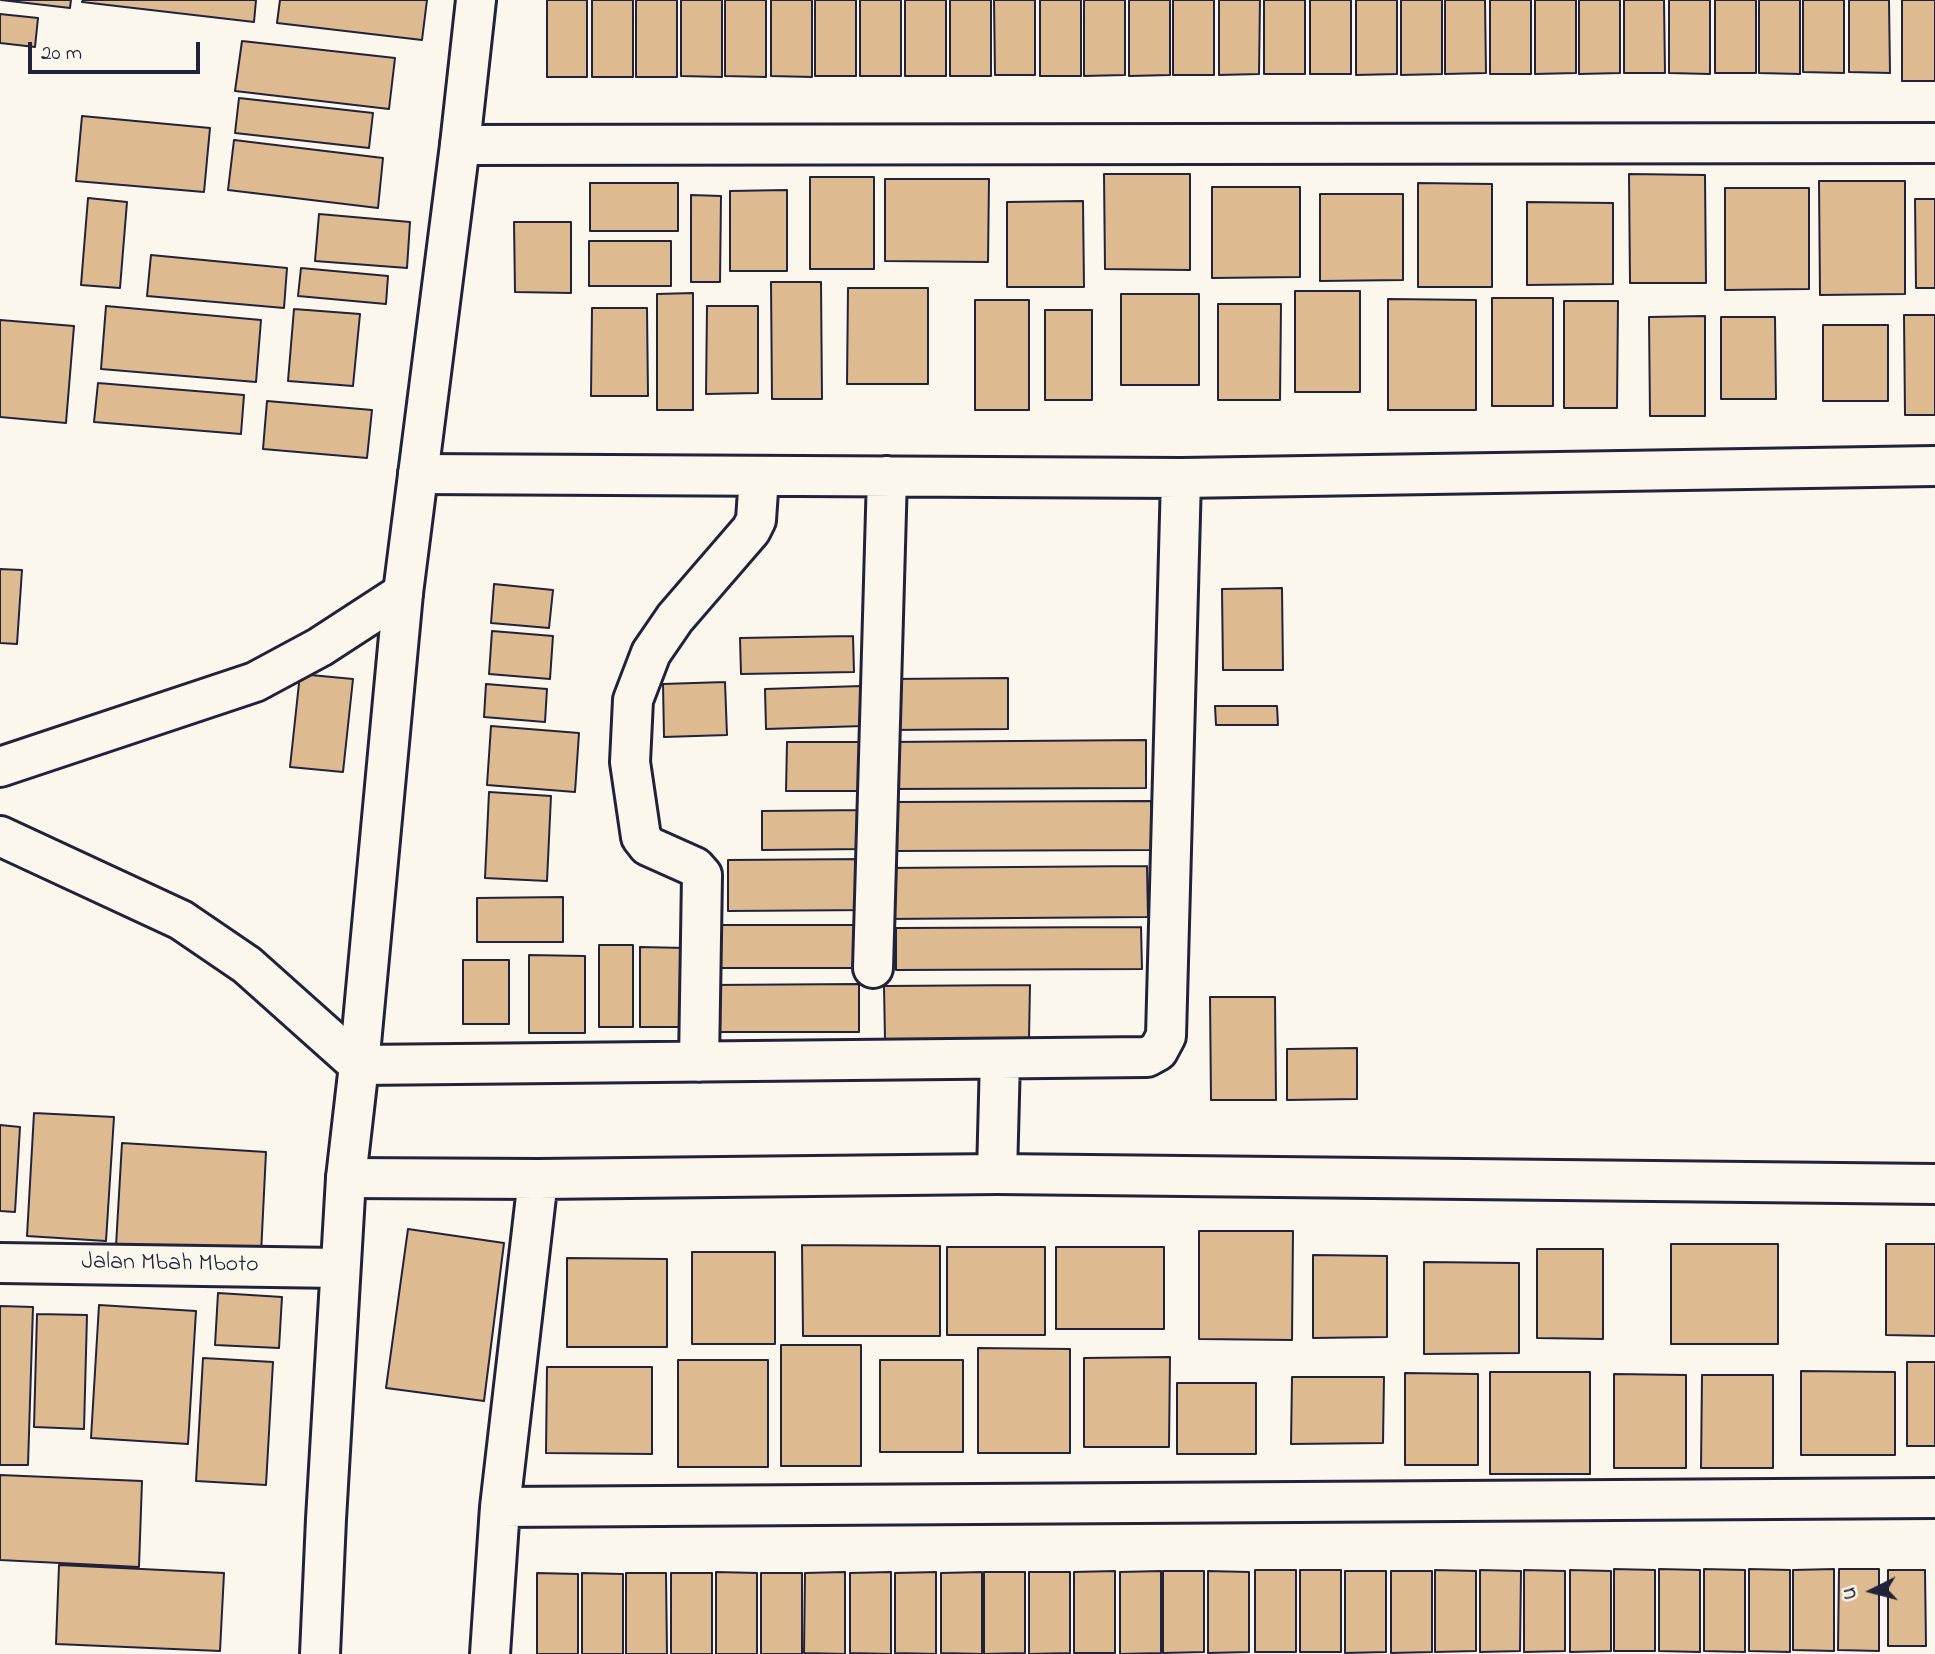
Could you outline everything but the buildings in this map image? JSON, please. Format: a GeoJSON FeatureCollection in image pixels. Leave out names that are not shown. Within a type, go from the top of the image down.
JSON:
{"type":"FeatureCollection","features":[{"type":"Feature","properties":{"kind":"street"},"geometry":{"type":"LineString","coordinates":[[320,1654],[346,1178],[404,593],[476,0]]}},
{"type":"Feature","properties":{"kind":"street"},"geometry":{"type":"LineString","coordinates":[[460,145],[1935,143]]}},
{"type":"Feature","properties":{"kind":"street"},"geometry":{"type":"LineString","coordinates":[[418,474],[1181,478],[1935,466]]}},
{"type":"Feature","properties":{"kind":"street"},"geometry":{"type":"LineString","coordinates":[[699,1062],[702,875],[695,867],[648,846],[640,837],[630,762],[633,700],[651,653],[675,618],[751,530],[756,520],[759,476]]}},
{"type":"Feature","properties":{"kind":"street"},"geometry":{"type":"LineString","coordinates":[[873,968],[887,477]]}},
{"type":"Feature","properties":{"kind":"street"},"geometry":{"type":"LineString","coordinates":[[0,836],[181,920],[247,965],[359,1065],[1147,1057],[1158,1051],[1166,1036],[1181,478]]}},
{"type":"Feature","properties":{"kind":"street"},"geometry":{"type":"LineString","coordinates":[[0,767],[255,682],[320,647],[404,593]]}},
{"type":"Feature","properties":{"kind":"street"},"geometry":{"type":"LineString","coordinates":[[997,1174],[1000,1059]]}},
{"type":"Feature","properties":{"kind":"street"},"geometry":{"type":"LineString","coordinates":[[346,1178],[538,1179],[997,1174],[1935,1184]]}},
{"type":"Feature","properties":{"kind":"street"},"geometry":{"type":"LineString","coordinates":[[490,1654],[499,1507],[538,1179]]}},
{"type":"Feature","properties":{"kind":"street","name":"Jalan Mbah Mboto"},"geometry":{"type":"LineString","coordinates":[[0,1262],[339,1268]]}},
{"type":"Feature","properties":{"kind":"street"},"geometry":{"type":"LineString","coordinates":[[499,1507],[1935,1498]]}}]}
